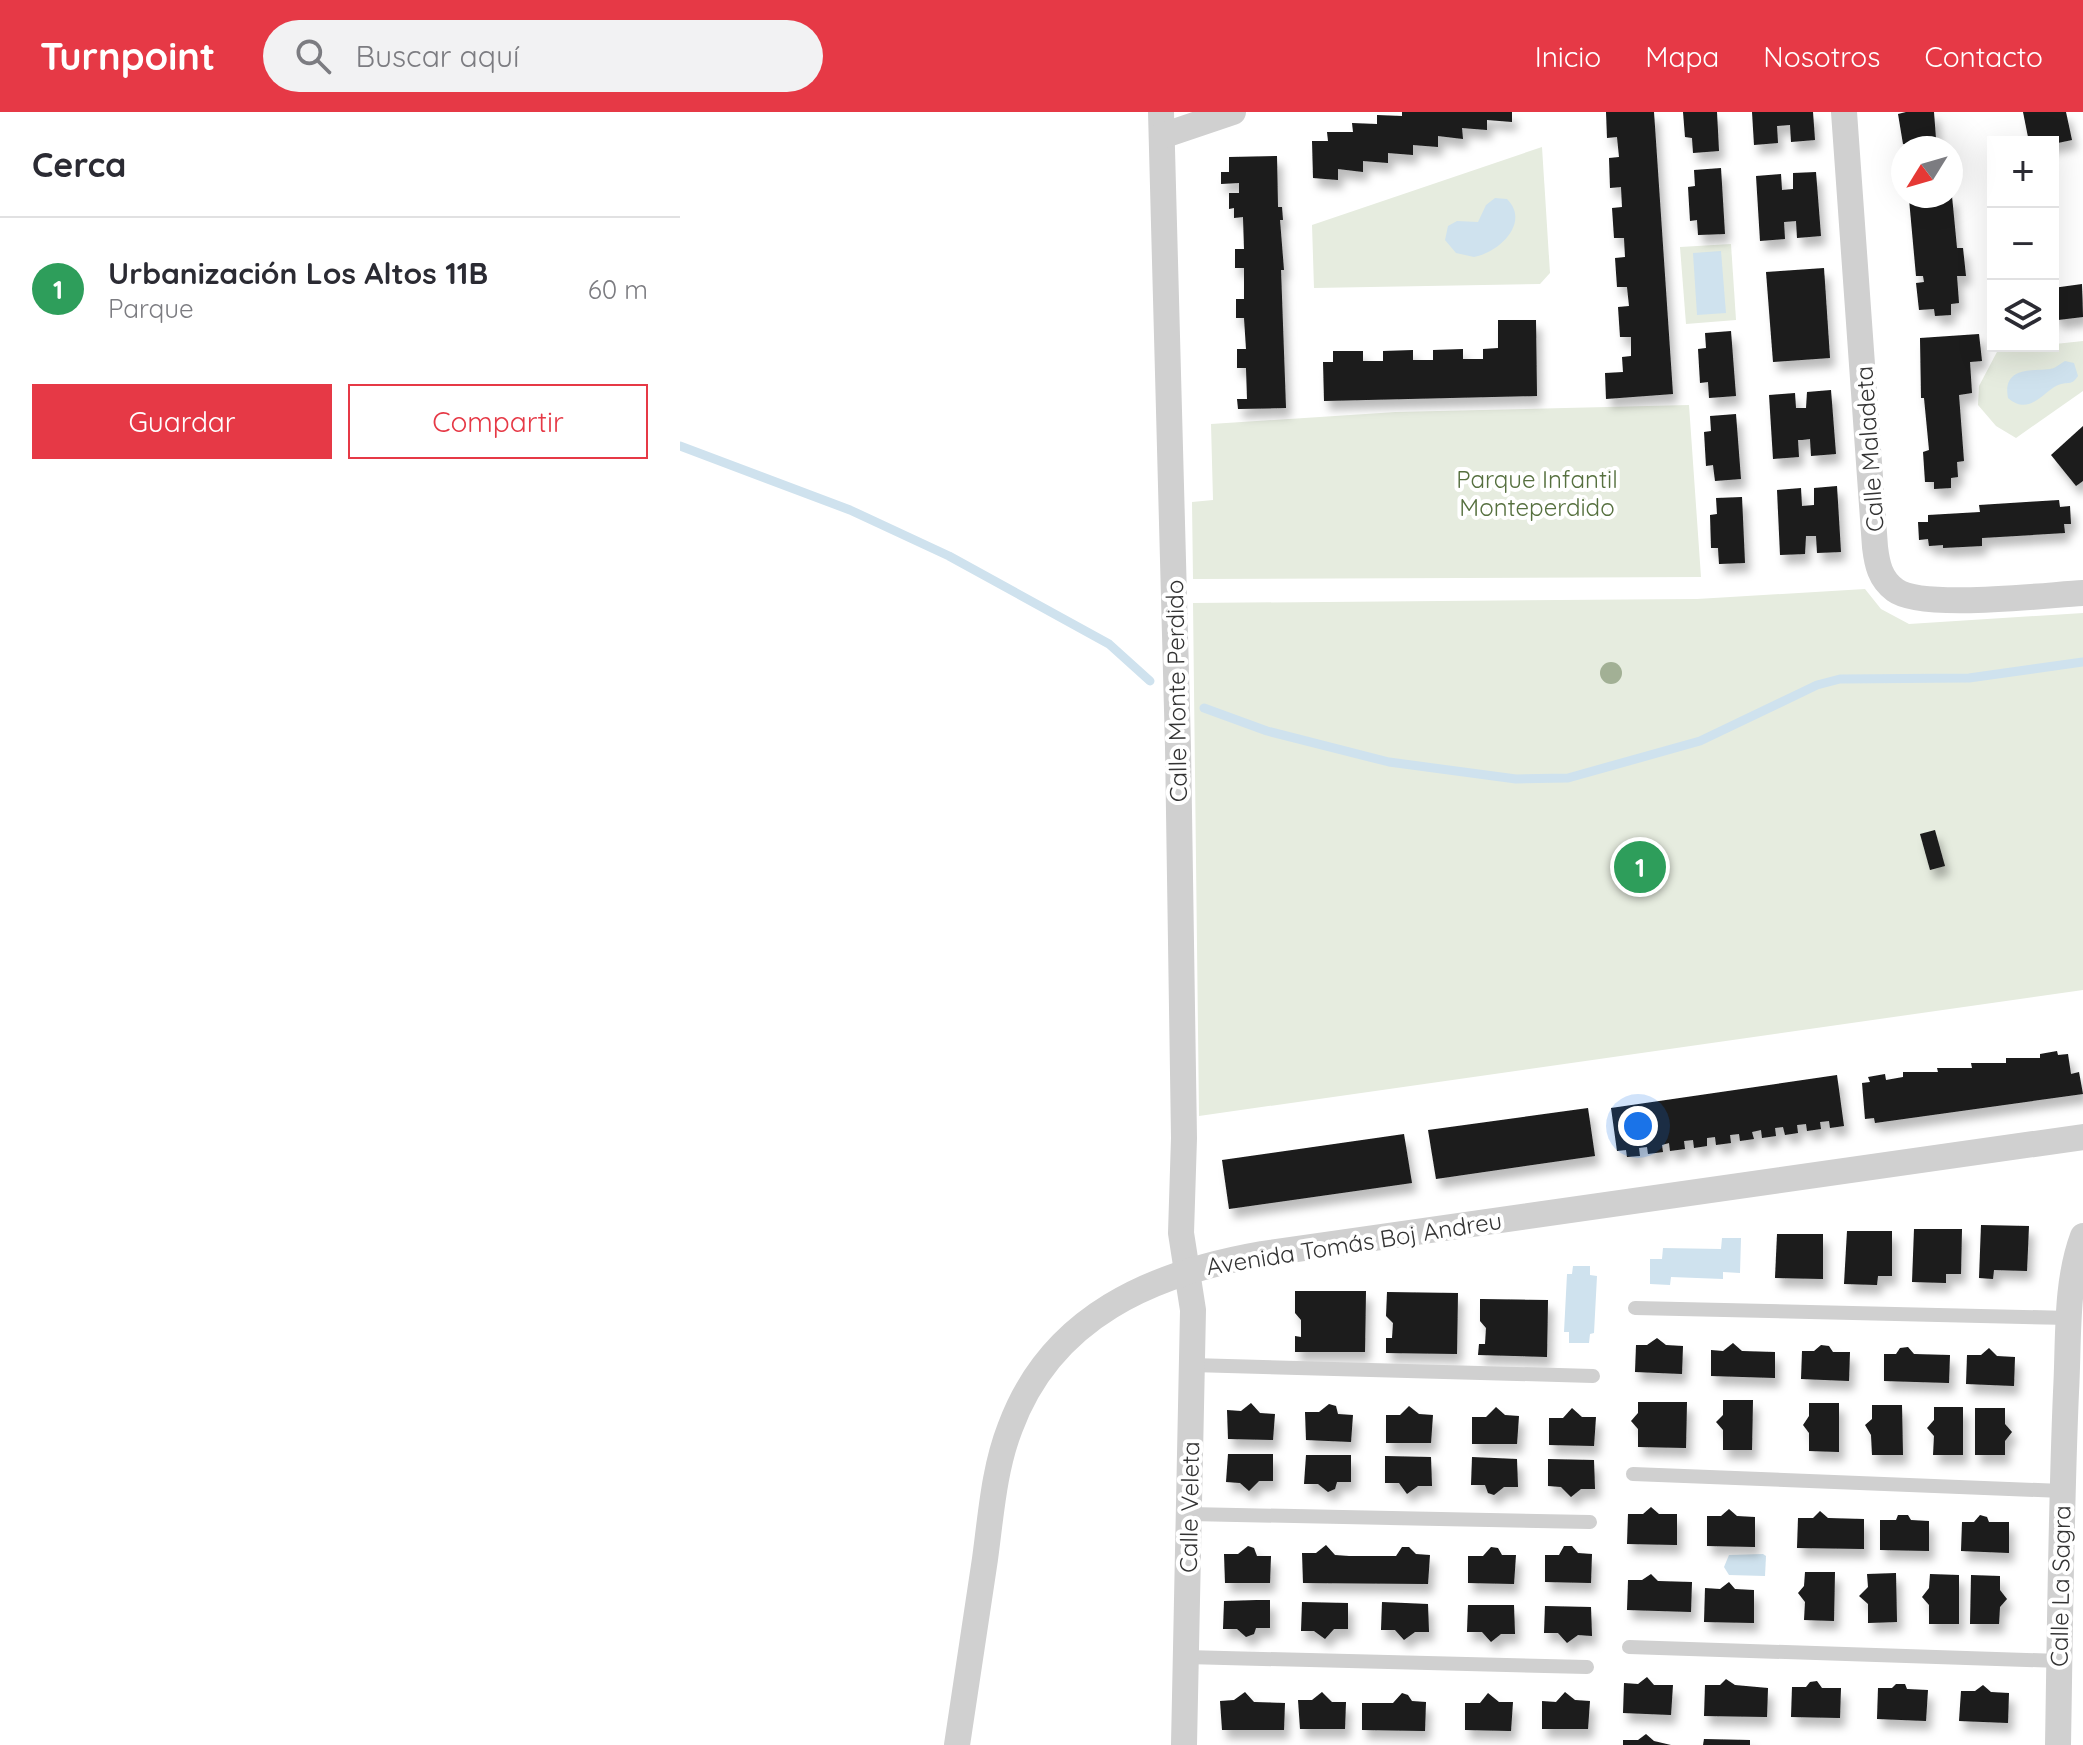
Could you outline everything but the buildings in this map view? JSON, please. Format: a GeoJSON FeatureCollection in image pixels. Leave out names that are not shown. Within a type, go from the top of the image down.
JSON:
{"type":"FeatureCollection","features":[{"type":"Feature","properties":{"kind":"street"},"geometry":{"type":"LineString","coordinates":[[1162,124],[1233,112]]}},
{"type":"Feature","properties":{"kind":"street","name":"Calle Maladeta"},"geometry":{"type":"LineString","coordinates":[[1844,112],[1875,547],[1884,580],[1896,592],[1926,601],[2083,593]]}},
{"type":"Feature","properties":{"kind":"street","name":"Calle Monte Perdido"},"geometry":{"type":"LineString","coordinates":[[1162,124],[1177,707],[1184,1138],[1181,1233],[1187,1270]]}},
{"type":"Feature","properties":{"kind":"street"},"geometry":{"type":"LineString","coordinates":[[2071,1139],[2083,1151]]}},
{"type":"Feature","properties":{"kind":"street","name":"Avenida Tomás Boj Andreu"},"geometry":{"type":"LineString","coordinates":[[957,1745],[994,1495],[1010,1426],[1044,1367],[1070,1336],[1121,1299],[1153,1282],[1187,1270],[1262,1254],[2071,1139]]}},
{"type":"Feature","properties":{"kind":"street","name":"Calle La Sagra"},"geometry":{"type":"LineString","coordinates":[[2058,1745],[2062,1491],[2070,1318],[2075,1264],[2083,1236]]}},
{"type":"Feature","properties":{"kind":"street","name":"Calle Veleta"},"geometry":{"type":"LineString","coordinates":[[1184,1745],[1193,1310],[1187,1270]]}},
{"type":"Feature","properties":{"kind":"lane"},"geometry":{"type":"LineString","coordinates":[[1635,1308],[2070,1318]]}},
{"type":"Feature","properties":{"kind":"lane"},"geometry":{"type":"LineString","coordinates":[[1192,1365],[1593,1376]]}},
{"type":"Feature","properties":{"kind":"lane"},"geometry":{"type":"LineString","coordinates":[[1633,1474],[2062,1491]]}},
{"type":"Feature","properties":{"kind":"lane"},"geometry":{"type":"LineString","coordinates":[[1189,1514],[1590,1522]]}},
{"type":"Feature","properties":{"kind":"lane"},"geometry":{"type":"LineString","coordinates":[[1629,1647],[2059,1661]]}},
{"type":"Feature","properties":{"kind":"lane"},"geometry":{"type":"LineString","coordinates":[[1186,1657],[1587,1667]]}},
{"type":"Feature","properties":{"kind":"green space"},"geometry":{"type":"Polygon","coordinates":[[[1542,147],[1550,273],[1540,284],[1314,288],[1312,225],[1542,147]]]}},
{"type":"Feature","properties":{"kind":"green space"},"geometry":{"type":"Polygon","coordinates":[[[1731,244],[1736,320],[1686,324],[1680,247],[1731,244]]]}},
{"type":"Feature","properties":{"kind":"green space"},"geometry":{"type":"Polygon","coordinates":[[[2083,341],[2083,391],[2016,438],[1996,426],[1978,405],[1979,386],[1997,352],[2059,352],[2059,344],[2083,341]]]}},
{"type":"Feature","properties":{"kind":"green space","name":"Parque Infantil Monteperdido"},"geometry":{"type":"Polygon","coordinates":[[[1689,405],[1701,577],[1193,579],[1192,502],[1213,500],[1211,424],[1396,412],[1689,405]]]}},
{"type":"Feature","properties":{"kind":"green space"},"geometry":{"type":"Polygon","coordinates":[[[1865,589],[1881,609],[1909,624],[2083,613],[2083,990],[1199,1116],[1193,603],[1697,599],[1865,589]]]}},
{"type":"Feature","properties":{"kind":"water"},"geometry":{"type":"Polygon","coordinates":[[[1495,198],[1507,199],[1513,208],[1515,218],[1508,236],[1493,250],[1474,257],[1456,253],[1445,240],[1448,226],[1457,221],[1478,222],[1486,205],[1495,198]]]}},
{"type":"Feature","properties":{"kind":"water"},"geometry":{"type":"Polygon","coordinates":[[[1721,251],[1726,313],[1697,315],[1693,253],[1721,251]]]}},
{"type":"Feature","properties":{"kind":"water"},"geometry":{"type":"Polygon","coordinates":[[[2065,361],[2074,363],[2078,376],[2072,382],[2061,384],[2024,405],[2008,398],[2011,379],[2017,374],[2054,368],[2065,361]]]}},
{"type":"Feature","properties":{"kind":"water"},"geometry":{"type":"Polygon","coordinates":[[[1722,1238],[1741,1238],[1740,1273],[1723,1272],[1723,1279],[1671,1277],[1670,1285],[1650,1284],[1650,1259],[1662,1259],[1663,1248],[1721,1249],[1722,1238]]]}},
{"type":"Feature","properties":{"kind":"water"},"geometry":{"type":"Polygon","coordinates":[[[1573,1266],[1590,1266],[1590,1275],[1597,1276],[1594,1333],[1590,1334],[1589,1343],[1569,1343],[1569,1332],[1564,1332],[1567,1274],[1572,1274],[1573,1266]]]}},
{"type":"Feature","properties":{"kind":"water"},"geometry":{"type":"Polygon","coordinates":[[[1729,1555],[1766,1556],[1765,1576],[1729,1575],[1724,1567],[1729,1555]]]}},
{"type":"Feature","properties":{"kind":"waterway"},"geometry":{"type":"LineString","coordinates":[[680,446],[850,510],[949,556],[1109,644],[1150,681]]}},
{"type":"Feature","properties":{"kind":"waterway"},"geometry":{"type":"LineString","coordinates":[[1204,708],[1267,731],[1389,762],[1516,779],[1568,778],[1700,741],[1817,685],[1840,679],[1969,678],[2083,662]]}},
{"type":"Feature","properties":{"kind":"place","name":"Urbanización Los Altos 11B"},"geometry":{"type":"Point","coordinates":[1640,867]}}]}
